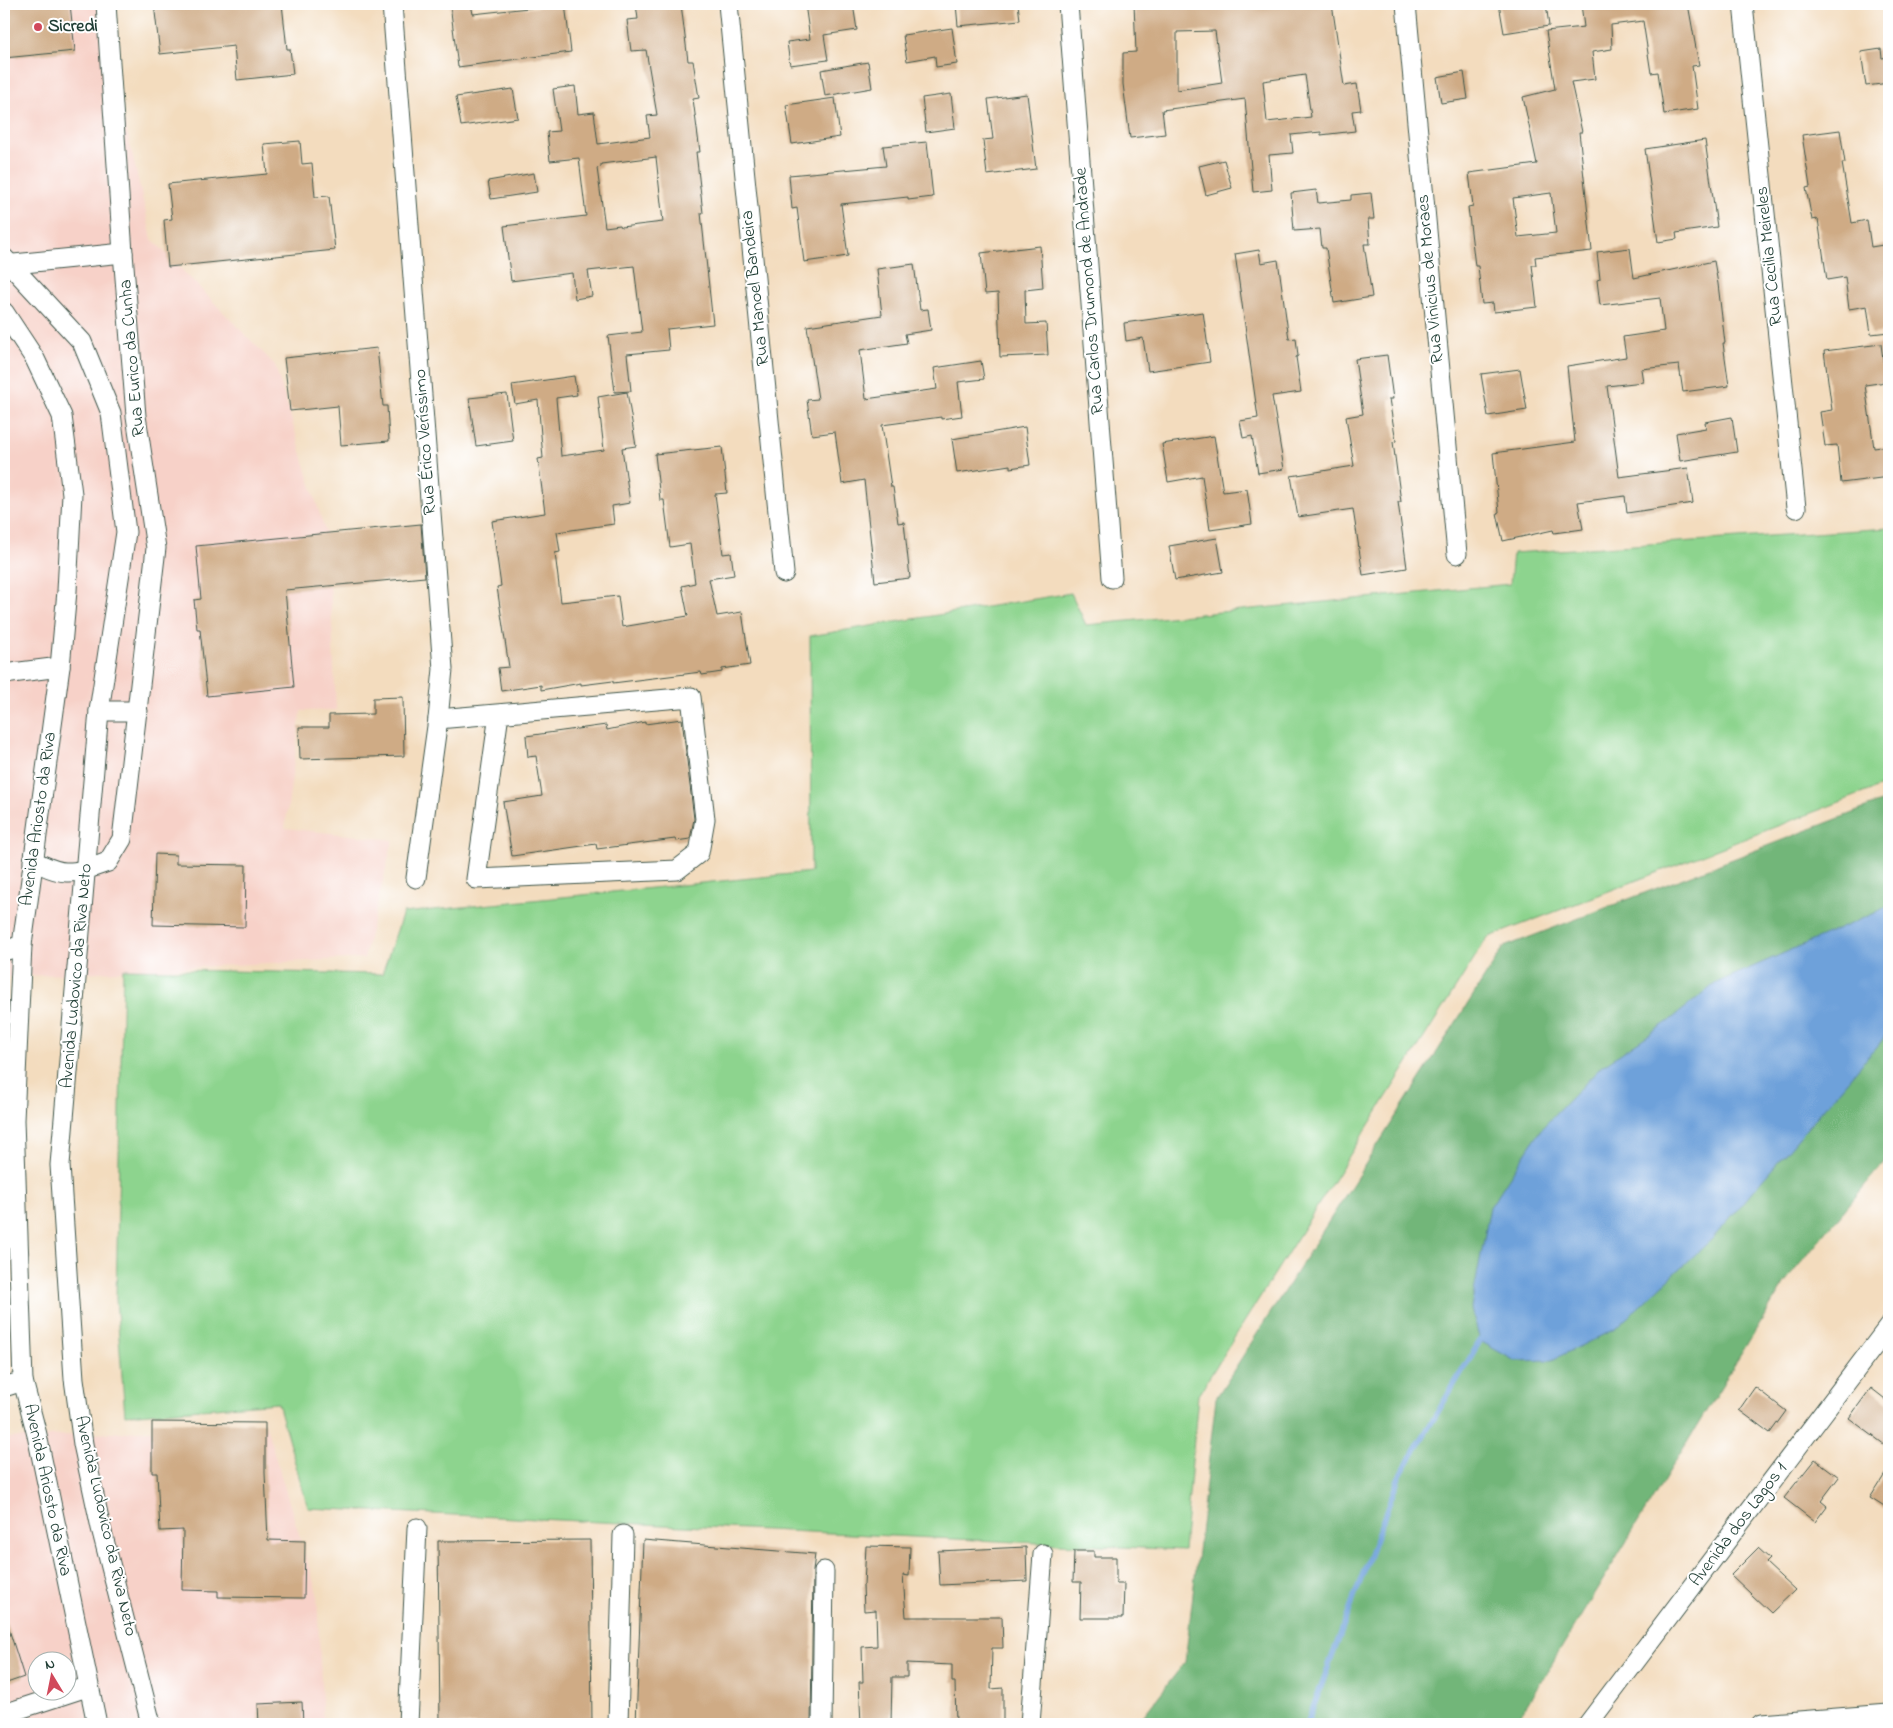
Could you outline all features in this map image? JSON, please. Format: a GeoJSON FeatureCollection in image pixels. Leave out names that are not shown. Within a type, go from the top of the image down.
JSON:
{"type":"FeatureCollection","features":[{"type":"Feature","properties":{"kind":"street","name":"Rua Eurico da Cunha"},"geometry":{"type":"LineString","coordinates":[[33,860],[49,868],[66,872],[86,868],[108,862],[122,838],[156,548],[136,416],[106,4]]}},
{"type":"Feature","properties":{"kind":"street","name":"Rua Érico Veríssimo"},"geometry":{"type":"LineString","coordinates":[[392,4],[443,669],[416,878]]}},
{"type":"Feature","properties":{"kind":"street","name":"Rua Manoel Bandeira"},"geometry":{"type":"LineString","coordinates":[[728,4],[784,573]]}},
{"type":"Feature","properties":{"kind":"street","name":"Rua Carlos Drumond de Andrade"},"geometry":{"type":"LineString","coordinates":[[1068,4],[1112,578]]}},
{"type":"Feature","properties":{"kind":"street","name":"Rua Vinicius de Moraes"},"geometry":{"type":"LineString","coordinates":[[1406,4],[1457,554]]}},
{"type":"Feature","properties":{"kind":"street","name":"Rua Cecilia Meireles"},"geometry":{"type":"LineString","coordinates":[[1743,4],[1796,508]]}},
{"type":"Feature","properties":{"kind":"street"},"geometry":{"type":"LineString","coordinates":[[5,262],[123,253]]}},
{"type":"Feature","properties":{"kind":"street","name":"Avenida Ludovico da Riva Neto"},"geometry":{"type":"LineString","coordinates":[[5,262],[82,342],[111,414],[126,532],[99,711],[60,1165],[74,1379],[85,1454],[101,1528],[151,1724]]}},
{"type":"Feature","properties":{"kind":"street","name":"Avenida Ariosto da Riva"},"geometry":{"type":"LineString","coordinates":[[4,312],[35,359],[62,416],[72,494],[67,591],[60,668],[33,860],[10,1054],[23,1380],[97,1724]]}},
{"type":"Feature","properties":{"kind":"street"},"geometry":{"type":"LineString","coordinates":[[111,414],[136,416]]}},
{"type":"Feature","properties":{"kind":"street"},"geometry":{"type":"LineString","coordinates":[[4,674],[60,668]]}},
{"type":"Feature","properties":{"kind":"street"},"geometry":{"type":"LineString","coordinates":[[438,719],[691,697],[705,820],[700,853],[677,870],[476,879],[499,714]]}},
{"type":"Feature","properties":{"kind":"street"},"geometry":{"type":"LineString","coordinates":[[99,711],[138,711]]}},
{"type":"Feature","properties":{"kind":"street"},"geometry":{"type":"LineString","coordinates":[[4,951],[22,945]]}},
{"type":"Feature","properties":{"kind":"street","name":"Avenida dos Lagos 1"},"geometry":{"type":"LineString","coordinates":[[1588,1724],[1889,1326]]}},
{"type":"Feature","properties":{"kind":"street"},"geometry":{"type":"LineString","coordinates":[[4,1387],[23,1380]]}},
{"type":"Feature","properties":{"kind":"street"},"geometry":{"type":"LineString","coordinates":[[408,1724],[417,1528]]}},
{"type":"Feature","properties":{"kind":"street"},"geometry":{"type":"LineString","coordinates":[[618,1724],[623,1535]]}},
{"type":"Feature","properties":{"kind":"street"},"geometry":{"type":"LineString","coordinates":[[1030,1724],[1043,1554]]}},
{"type":"Feature","properties":{"kind":"street"},"geometry":{"type":"LineString","coordinates":[[822,1724],[824,1571]]}},
{"type":"Feature","properties":{"kind":"street"},"geometry":{"type":"LineString","coordinates":[[4,1714],[88,1687]]}},
{"type":"Feature","properties":{"kind":"street"},"geometry":{"type":"LineString","coordinates":[[1761,1724],[1889,1714]]}},
{"type":"Feature","properties":{"kind":"shaded area"},"geometry":{"type":"Polygon","coordinates":[[[4,4],[97,4],[152,239],[275,365],[328,541],[336,710],[301,711],[285,828],[393,840],[364,958],[7,977],[4,1141],[4,4]]]}},
{"type":"Feature","properties":{"kind":"shaded area"},"geometry":{"type":"Polygon","coordinates":[[[265,1423],[317,1593],[323,1724],[4,1724],[4,1438],[265,1423]]]}},
{"type":"Feature","properties":{"kind":"green space"},"geometry":{"type":"Polygon","coordinates":[[[1889,528],[1889,783],[1487,938],[1198,1395],[1184,1550],[308,1508],[278,1403],[125,1415],[116,1299],[123,969],[382,974],[403,913],[811,872],[810,636],[1071,593],[1086,625],[1510,584],[1513,553],[1889,528]]]}},
{"type":"Feature","properties":{"kind":"green space"},"geometry":{"type":"Polygon","coordinates":[[[1889,799],[1889,1156],[1785,1282],[1515,1724],[1137,1724],[1185,1662],[1216,1398],[1504,947],[1889,799]]]}},
{"type":"Feature","properties":{"kind":"water"},"geometry":{"type":"Polygon","coordinates":[[[1889,905],[1889,1030],[1880,1043],[1712,1239],[1615,1329],[1552,1360],[1515,1361],[1480,1341],[1471,1308],[1490,1207],[1541,1129],[1602,1066],[1669,1021],[1716,983],[1875,913],[1889,905]]]}},
{"type":"Feature","properties":{"kind":"building","name":"Sicredi"},"geometry":{"type":"Polygon","coordinates":[[[4,4],[70,4],[75,51],[4,58],[4,4]]]}},
{"type":"Feature","properties":{"kind":"building"},"geometry":{"type":"Polygon","coordinates":[[[154,4],[282,4],[287,49],[290,49],[293,74],[237,80],[234,46],[160,54],[154,4]]]}},
{"type":"Feature","properties":{"kind":"building"},"geometry":{"type":"Polygon","coordinates":[[[450,4],[471,4],[473,14],[565,4],[571,52],[458,67],[450,4]]]}},
{"type":"Feature","properties":{"kind":"building"},"geometry":{"type":"Polygon","coordinates":[[[636,4],[681,4],[688,61],[693,61],[699,98],[693,99],[700,152],[696,152],[713,324],[667,329],[669,350],[627,354],[631,391],[615,392],[608,336],[642,332],[634,266],[588,271],[592,296],[575,299],[572,273],[511,281],[504,226],[586,216],[579,158],[550,161],[547,132],[559,131],[553,89],[575,86],[578,114],[594,112],[598,144],[650,137],[647,116],[657,115],[646,50],[631,51],[627,20],[638,19],[636,4]],[[656,157],[601,164],[601,167],[597,168],[605,227],[663,222],[656,157]]]}},
{"type":"Feature","properties":{"kind":"building"},"geometry":{"type":"Polygon","coordinates":[[[805,4],[853,4],[857,30],[824,35],[828,60],[790,65],[787,42],[810,39],[805,4]]]}},
{"type":"Feature","properties":{"kind":"building"},"geometry":{"type":"Polygon","coordinates":[[[956,4],[1018,4],[1020,20],[958,26],[956,4]]]}},
{"type":"Feature","properties":{"kind":"building"},"geometry":{"type":"Polygon","coordinates":[[[1134,4],[1332,4],[1344,86],[1357,84],[1361,110],[1352,111],[1355,131],[1321,135],[1321,132],[1291,135],[1293,153],[1269,155],[1272,190],[1253,192],[1245,99],[1162,110],[1165,134],[1130,138],[1123,84],[1123,53],[1136,52],[1134,4]],[[1215,31],[1177,32],[1177,90],[1222,83],[1215,31]],[[1305,75],[1263,81],[1267,122],[1311,117],[1305,75]]]}},
{"type":"Feature","properties":{"kind":"building"},"geometry":{"type":"Polygon","coordinates":[[[1499,4],[1546,4],[1549,26],[1504,33],[1499,4]]]}},
{"type":"Feature","properties":{"kind":"building"},"geometry":{"type":"Polygon","coordinates":[[[1581,4],[1688,4],[1699,65],[1692,66],[1698,109],[1664,114],[1658,72],[1651,73],[1643,21],[1611,25],[1612,49],[1592,52],[1595,79],[1571,82],[1582,132],[1579,132],[1592,251],[1535,257],[1536,265],[1532,265],[1537,307],[1494,312],[1493,303],[1482,304],[1478,266],[1475,266],[1468,207],[1473,206],[1469,173],[1537,164],[1523,97],[1555,89],[1546,31],[1584,27],[1581,4]],[[1551,193],[1513,198],[1518,237],[1556,233],[1551,193]]]}},
{"type":"Feature","properties":{"kind":"building"},"geometry":{"type":"Polygon","coordinates":[[[952,28],[957,64],[936,67],[935,56],[907,61],[903,35],[952,28]]]}},
{"type":"Feature","properties":{"kind":"building"},"geometry":{"type":"Polygon","coordinates":[[[1881,49],[1882,58],[1889,57],[1889,83],[1866,86],[1861,52],[1881,49]]]}},
{"type":"Feature","properties":{"kind":"building"},"geometry":{"type":"Polygon","coordinates":[[[868,62],[872,88],[825,96],[821,70],[868,62]]]}},
{"type":"Feature","properties":{"kind":"building"},"geometry":{"type":"Polygon","coordinates":[[[1464,72],[1468,99],[1441,103],[1437,77],[1464,72]]]}},
{"type":"Feature","properties":{"kind":"building"},"geometry":{"type":"Polygon","coordinates":[[[513,89],[518,118],[461,126],[456,97],[513,89]]]}},
{"type":"Feature","properties":{"kind":"building"},"geometry":{"type":"Polygon","coordinates":[[[951,94],[955,128],[926,132],[922,98],[951,94]]]}},
{"type":"Feature","properties":{"kind":"building"},"geometry":{"type":"Polygon","coordinates":[[[1027,94],[1036,169],[987,175],[983,140],[993,139],[988,99],[1027,94]]]}},
{"type":"Feature","properties":{"kind":"building"},"geometry":{"type":"Polygon","coordinates":[[[835,98],[840,137],[792,144],[786,105],[835,98]]]}},
{"type":"Feature","properties":{"kind":"building"},"geometry":{"type":"Polygon","coordinates":[[[1840,130],[1845,163],[1842,163],[1852,223],[1867,220],[1871,247],[1889,244],[1889,332],[1871,334],[1867,306],[1849,309],[1845,277],[1827,280],[1818,219],[1812,220],[1806,188],[1810,187],[1802,135],[1840,130]]]}},
{"type":"Feature","properties":{"kind":"building"},"geometry":{"type":"Polygon","coordinates":[[[1705,140],[1717,227],[1676,233],[1677,239],[1658,242],[1645,149],[1705,140]]]}},
{"type":"Feature","properties":{"kind":"building"},"geometry":{"type":"Polygon","coordinates":[[[300,141],[302,164],[312,163],[315,197],[329,196],[335,250],[168,267],[164,220],[172,219],[168,184],[267,174],[264,144],[300,141]]]}},
{"type":"Feature","properties":{"kind":"building"},"geometry":{"type":"Polygon","coordinates":[[[927,142],[933,197],[908,200],[908,197],[841,204],[848,256],[804,262],[797,208],[792,209],[789,175],[886,166],[883,146],[927,142]]]}},
{"type":"Feature","properties":{"kind":"building"},"geometry":{"type":"Polygon","coordinates":[[[1224,160],[1232,188],[1206,195],[1199,166],[1224,160]]]}},
{"type":"Feature","properties":{"kind":"building"},"geometry":{"type":"Polygon","coordinates":[[[534,173],[537,192],[491,199],[488,181],[534,173]]]}},
{"type":"Feature","properties":{"kind":"building"},"geometry":{"type":"Polygon","coordinates":[[[1316,190],[1318,203],[1351,200],[1351,195],[1371,193],[1374,219],[1368,219],[1370,244],[1364,244],[1372,297],[1334,303],[1326,248],[1322,248],[1320,229],[1294,231],[1291,193],[1316,190]]]}},
{"type":"Feature","properties":{"kind":"building"},"geometry":{"type":"Polygon","coordinates":[[[1040,246],[1043,288],[1025,290],[1026,324],[1046,323],[1048,355],[1000,357],[998,293],[985,294],[981,253],[1040,246]]]}},
{"type":"Feature","properties":{"kind":"building"},"geometry":{"type":"Polygon","coordinates":[[[1630,248],[1634,278],[1714,261],[1729,386],[1683,392],[1679,365],[1641,369],[1643,382],[1607,386],[1619,477],[1688,468],[1693,503],[1627,513],[1625,496],[1578,502],[1583,529],[1554,533],[1553,530],[1503,541],[1497,513],[1499,512],[1493,453],[1575,442],[1567,366],[1626,357],[1623,337],[1664,331],[1660,298],[1600,305],[1597,280],[1600,279],[1597,252],[1630,248]]]}},
{"type":"Feature","properties":{"kind":"building"},"geometry":{"type":"Polygon","coordinates":[[[1259,250],[1261,263],[1278,260],[1289,339],[1296,338],[1298,356],[1296,357],[1301,392],[1272,396],[1284,469],[1258,473],[1252,436],[1243,438],[1240,421],[1258,418],[1235,254],[1259,250]]]}},
{"type":"Feature","properties":{"kind":"building"},"geometry":{"type":"Polygon","coordinates":[[[914,264],[920,310],[928,309],[931,330],[905,334],[907,343],[860,350],[866,399],[937,389],[934,368],[981,361],[984,379],[958,382],[962,416],[882,425],[898,523],[904,522],[910,578],[875,582],[864,480],[842,484],[835,432],[812,435],[807,400],[818,399],[807,326],[882,315],[877,269],[914,264]]]}},
{"type":"Feature","properties":{"kind":"building"},"geometry":{"type":"Polygon","coordinates":[[[1203,312],[1210,362],[1148,371],[1143,338],[1126,341],[1124,323],[1203,312]]]}},
{"type":"Feature","properties":{"kind":"building"},"geometry":{"type":"Polygon","coordinates":[[[1881,344],[1886,382],[1865,385],[1874,448],[1889,446],[1889,477],[1841,483],[1837,445],[1825,446],[1820,412],[1832,410],[1824,351],[1881,344]]]}},
{"type":"Feature","properties":{"kind":"building"},"geometry":{"type":"Polygon","coordinates":[[[377,348],[383,406],[387,406],[389,441],[341,445],[338,406],[290,411],[284,358],[377,348]]]}},
{"type":"Feature","properties":{"kind":"building"},"geometry":{"type":"Polygon","coordinates":[[[1387,355],[1393,399],[1389,399],[1396,441],[1393,442],[1401,502],[1398,502],[1407,568],[1363,575],[1353,509],[1298,517],[1291,476],[1354,466],[1346,417],[1363,414],[1355,359],[1387,355]]]}},
{"type":"Feature","properties":{"kind":"building"},"geometry":{"type":"Polygon","coordinates":[[[1520,369],[1527,410],[1488,416],[1481,374],[1520,369]]]}},
{"type":"Feature","properties":{"kind":"building"},"geometry":{"type":"Polygon","coordinates":[[[574,376],[577,395],[556,398],[561,456],[604,450],[598,397],[627,392],[636,446],[622,448],[630,503],[612,506],[614,524],[557,532],[560,552],[555,553],[561,602],[618,596],[622,627],[688,616],[682,586],[695,583],[690,544],[670,547],[664,500],[660,500],[655,454],[722,447],[727,493],[715,494],[723,554],[731,553],[734,575],[709,579],[717,616],[742,612],[750,665],[722,669],[722,672],[702,675],[701,672],[613,683],[613,681],[581,685],[581,683],[541,690],[541,685],[501,691],[498,668],[509,667],[497,587],[501,586],[492,521],[545,513],[538,459],[543,458],[538,400],[515,404],[512,385],[574,376]]]}},
{"type":"Feature","properties":{"kind":"building"},"geometry":{"type":"Polygon","coordinates":[[[507,394],[513,441],[476,446],[469,398],[507,394]]]}},
{"type":"Feature","properties":{"kind":"building"},"geometry":{"type":"Polygon","coordinates":[[[1732,417],[1737,452],[1680,461],[1676,433],[1706,428],[1705,422],[1732,417]]]}},
{"type":"Feature","properties":{"kind":"building"},"geometry":{"type":"Polygon","coordinates":[[[1025,427],[1030,465],[1010,468],[1010,465],[957,473],[952,439],[1025,427]]]}},
{"type":"Feature","properties":{"kind":"building"},"geometry":{"type":"Polygon","coordinates":[[[1214,436],[1223,492],[1247,489],[1252,524],[1210,530],[1202,476],[1168,482],[1162,444],[1214,436]]]}},
{"type":"Feature","properties":{"kind":"building"},"geometry":{"type":"Polygon","coordinates":[[[421,524],[425,577],[285,590],[294,687],[207,696],[200,629],[197,629],[194,600],[201,599],[196,546],[421,524]]]}},
{"type":"Feature","properties":{"kind":"building"},"geometry":{"type":"Polygon","coordinates":[[[1217,538],[1223,572],[1175,580],[1169,546],[1217,538]]]}},
{"type":"Feature","properties":{"kind":"building"},"geometry":{"type":"Polygon","coordinates":[[[403,697],[404,756],[300,759],[299,727],[329,727],[329,715],[373,714],[373,698],[403,697]]]}},
{"type":"Feature","properties":{"kind":"building"},"geometry":{"type":"Polygon","coordinates":[[[682,719],[694,819],[690,839],[676,841],[675,839],[597,849],[596,844],[512,856],[503,802],[542,796],[536,756],[528,757],[526,736],[606,725],[607,730],[645,722],[645,724],[682,719]]]}},
{"type":"Feature","properties":{"kind":"building"},"geometry":{"type":"Polygon","coordinates":[[[155,854],[176,855],[176,864],[246,865],[245,927],[153,925],[155,854]]]}},
{"type":"Feature","properties":{"kind":"building"},"geometry":{"type":"Polygon","coordinates":[[[1755,1387],[1786,1411],[1770,1433],[1739,1410],[1755,1387]]]}},
{"type":"Feature","properties":{"kind":"building"},"geometry":{"type":"Polygon","coordinates":[[[1871,1388],[1889,1402],[1889,1448],[1849,1418],[1871,1388]]]}},
{"type":"Feature","properties":{"kind":"building"},"geometry":{"type":"Polygon","coordinates":[[[152,1422],[265,1423],[268,1540],[305,1541],[304,1598],[218,1597],[218,1591],[182,1590],[183,1530],[160,1531],[157,1473],[152,1473],[152,1422]]]}},
{"type":"Feature","properties":{"kind":"building"},"geometry":{"type":"Polygon","coordinates":[[[1815,1459],[1839,1477],[1821,1501],[1827,1506],[1815,1522],[1784,1498],[1815,1459]]]}},
{"type":"Feature","properties":{"kind":"building"},"geometry":{"type":"Polygon","coordinates":[[[1889,1468],[1889,1510],[1870,1498],[1889,1468]]]}},
{"type":"Feature","properties":{"kind":"building"},"geometry":{"type":"Polygon","coordinates":[[[590,1540],[592,1724],[440,1724],[438,1541],[590,1540]]]}},
{"type":"Feature","properties":{"kind":"building"},"geometry":{"type":"Polygon","coordinates":[[[643,1540],[815,1554],[813,1571],[811,1724],[636,1724],[643,1540]]]}},
{"type":"Feature","properties":{"kind":"building"},"geometry":{"type":"Polygon","coordinates":[[[866,1546],[910,1547],[909,1576],[903,1575],[906,1617],[1002,1617],[1003,1648],[992,1648],[991,1689],[1003,1688],[1003,1724],[956,1724],[955,1682],[952,1682],[952,1665],[907,1663],[907,1677],[892,1677],[891,1724],[861,1724],[859,1682],[863,1682],[862,1647],[877,1646],[876,1610],[864,1611],[863,1585],[866,1546]]]}},
{"type":"Feature","properties":{"kind":"building"},"geometry":{"type":"Polygon","coordinates":[[[1026,1547],[1027,1581],[940,1585],[938,1551],[1026,1547]]]}},
{"type":"Feature","properties":{"kind":"building"},"geometry":{"type":"Polygon","coordinates":[[[1758,1548],[1770,1559],[1766,1563],[1795,1590],[1771,1613],[1731,1575],[1758,1548]]]}},
{"type":"Feature","properties":{"kind":"building"},"geometry":{"type":"Polygon","coordinates":[[[1074,1551],[1094,1551],[1094,1557],[1116,1557],[1116,1584],[1124,1584],[1123,1618],[1080,1618],[1081,1582],[1073,1582],[1074,1551]]]}},
{"type":"Feature","properties":{"kind":"building"},"geometry":{"type":"Polygon","coordinates":[[[4,1623],[7,1623],[24,1677],[4,1684],[4,1623]]]}},
{"type":"Feature","properties":{"kind":"building"},"geometry":{"type":"Polygon","coordinates":[[[302,1702],[303,1724],[259,1724],[258,1704],[302,1702]]]}},
{"type":"Feature","properties":{"kind":"waterway"},"geometry":{"type":"LineString","coordinates":[[1307,1724],[1399,1477],[1480,1341]]}},
{"type":"Feature","properties":{"kind":"place","name":"Sicredi"},"geometry":{"type":"Point","coordinates":[38,27]}}]}
